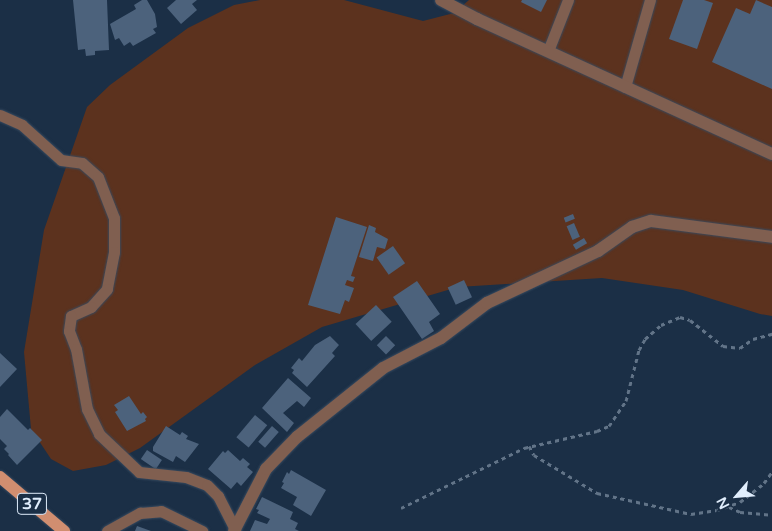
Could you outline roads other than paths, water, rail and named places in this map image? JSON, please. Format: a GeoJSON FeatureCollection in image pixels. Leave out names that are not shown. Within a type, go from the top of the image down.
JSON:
{"type":"FeatureCollection","features":[{"type":"Feature","properties":{"kind":"main road","name":"37"},"geometry":{"type":"LineString","coordinates":[[0,478],[64,531]]}},
{"type":"Feature","properties":{"kind":"street"},"geometry":{"type":"LineString","coordinates":[[441,0],[624,87],[772,154]]}},
{"type":"Feature","properties":{"kind":"street"},"geometry":{"type":"LineString","coordinates":[[235,530],[266,469],[297,436],[383,368],[441,338],[487,303],[598,251],[632,227],[651,221],[772,237]]}},
{"type":"Feature","properties":{"kind":"lane"},"geometry":{"type":"LineString","coordinates":[[548,51],[568,0]]}},
{"type":"Feature","properties":{"kind":"lane"},"geometry":{"type":"LineString","coordinates":[[624,87],[650,0]]}},
{"type":"Feature","properties":{"kind":"lane"},"geometry":{"type":"LineString","coordinates":[[0,115],[22,125],[61,160],[82,164],[98,177],[114,218],[114,252],[107,289],[91,307],[71,316],[69,331],[76,349],[87,409],[99,434],[139,472],[186,477],[207,485],[218,496],[235,530]]}},
{"type":"Feature","properties":{"kind":"lane"},"geometry":{"type":"LineString","coordinates":[[107,531],[140,513],[161,511],[202,531]]}}]}
